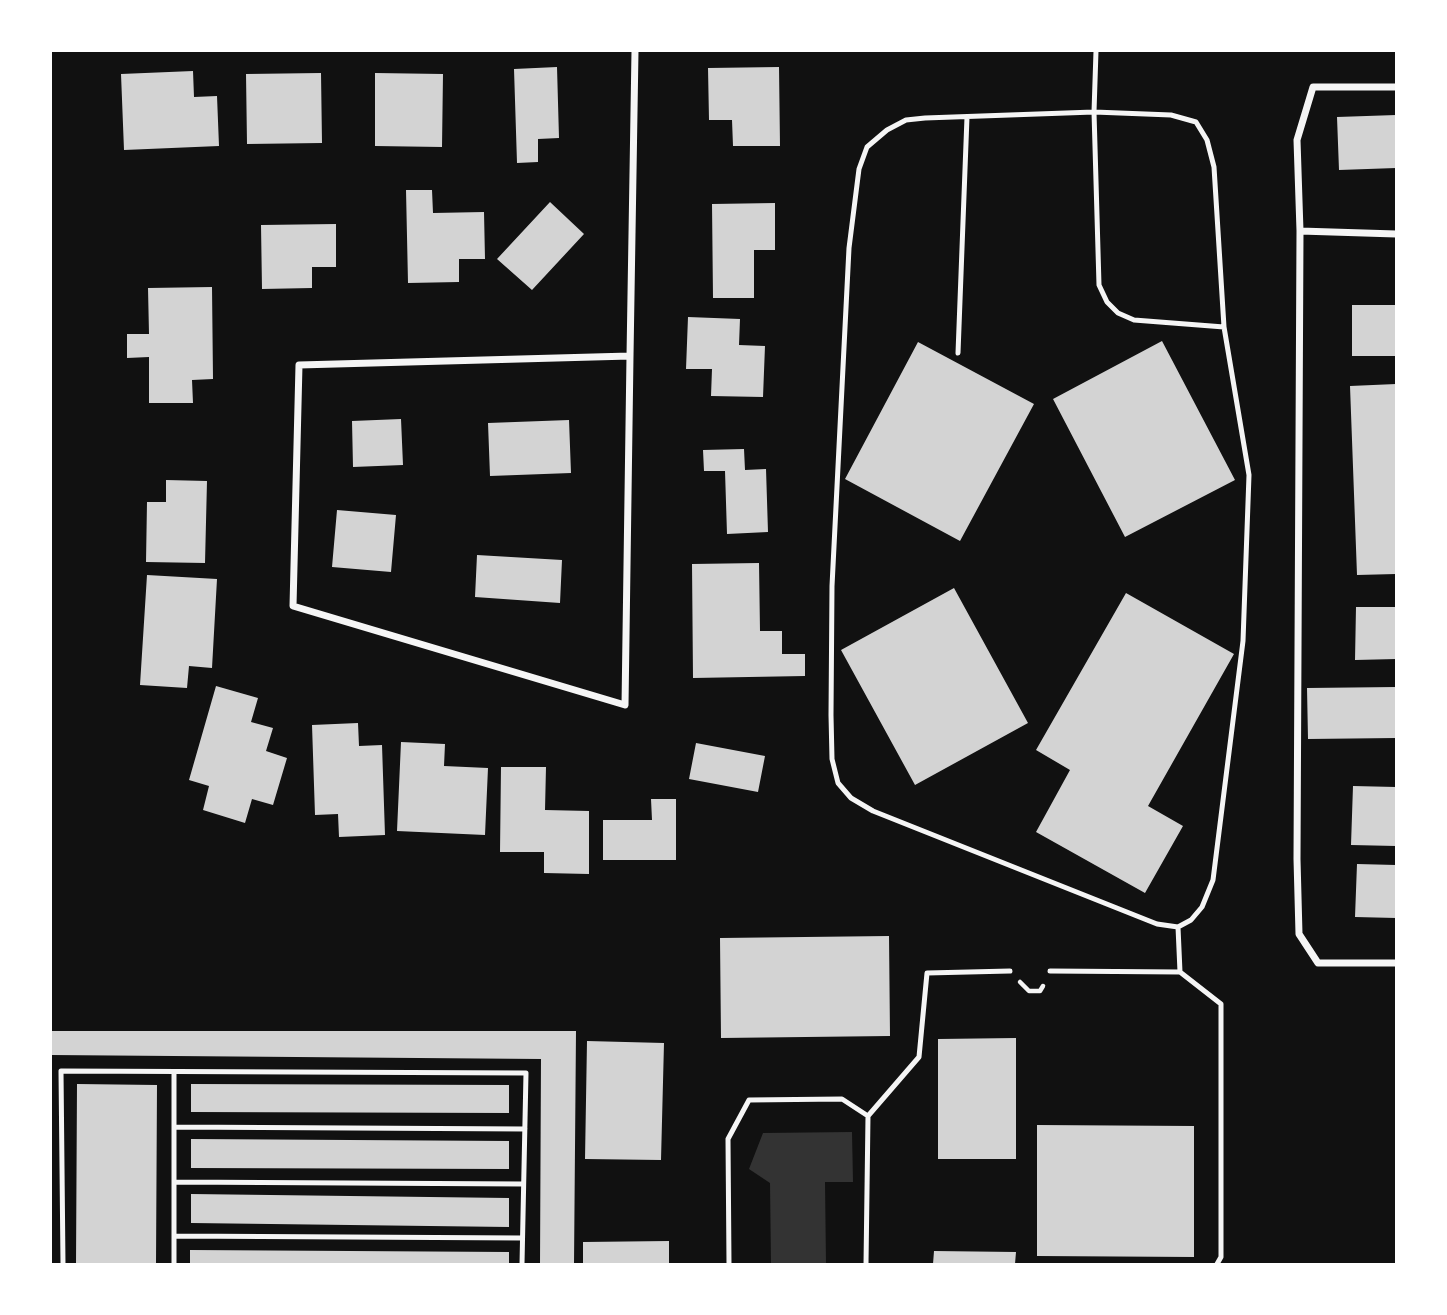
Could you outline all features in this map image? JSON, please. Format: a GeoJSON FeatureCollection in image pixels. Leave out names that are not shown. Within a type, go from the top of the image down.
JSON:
{"type":"FeatureCollection","features":[{"type":"Feature","properties":{"kind":"street"},"geometry":{"type":"LineString","coordinates":[[631,356],[299,365],[293,606],[625,705],[631,356],[635,51]]}},
{"type":"Feature","properties":{"kind":"street"},"geometry":{"type":"LineString","coordinates":[[1396,87],[1313,87],[1297,140],[1300,231],[1298,934],[1318,963],[1396,963]]}},
{"type":"Feature","properties":{"kind":"street"},"geometry":{"type":"LineString","coordinates":[[1300,231],[1396,234]]}},
{"type":"Feature","properties":{"kind":"lane"},"geometry":{"type":"LineString","coordinates":[[1096,51],[1094,112],[1099,285],[1107,302],[1118,313],[1134,320],[1224,327]]}},
{"type":"Feature","properties":{"kind":"lane"},"geometry":{"type":"LineString","coordinates":[[1094,112],[1171,115],[1196,122],[1207,140],[1214,167],[1224,327],[1249,475],[1243,641],[1213,880],[1202,907],[1191,920],[1178,927],[1157,924],[873,811],[851,798],[838,783],[832,759],[832,586],[849,248],[859,169],[867,147],[887,130],[906,120],[1094,112]]}},
{"type":"Feature","properties":{"kind":"lane"},"geometry":{"type":"LineString","coordinates":[[958,353],[967,117]]}},
{"type":"Feature","properties":{"kind":"lane"},"geometry":{"type":"LineString","coordinates":[[1178,927],[1180,972]]}},
{"type":"Feature","properties":{"kind":"lane"},"geometry":{"type":"LineString","coordinates":[[866,1264],[868,1115],[919,1057],[927,973],[1010,971]]}},
{"type":"Feature","properties":{"kind":"lane"},"geometry":{"type":"LineString","coordinates":[[1050,971],[1180,972],[1221,1004],[1221,1257],[1217,1264]]}},
{"type":"Feature","properties":{"kind":"lane"},"geometry":{"type":"LineString","coordinates":[[63,1264],[61,1072],[526,1073],[522,1264]]}},
{"type":"Feature","properties":{"kind":"lane"},"geometry":{"type":"LineString","coordinates":[[174,1072],[174,1264]]}},
{"type":"Feature","properties":{"kind":"lane"},"geometry":{"type":"LineString","coordinates":[[729,1264],[728,1139],[749,1100],[842,1099],[868,1115]]}},
{"type":"Feature","properties":{"kind":"lane"},"geometry":{"type":"LineString","coordinates":[[174,1127],[525,1129]]}},
{"type":"Feature","properties":{"kind":"lane"},"geometry":{"type":"LineString","coordinates":[[174,1182],[523,1184]]}},
{"type":"Feature","properties":{"kind":"lane"},"geometry":{"type":"LineString","coordinates":[[174,1236],[522,1238]]}},
{"type":"Feature","properties":{"kind":"path"},"geometry":{"type":"LineString","coordinates":[[1010,971],[1029,991],[1040,991],[1050,971]]}},
{"type":"Feature","properties":{"kind":"shaded area"},"geometry":{"type":"Polygon","coordinates":[[[852,1132],[853,1182],[825,1182],[826,1264],[771,1264],[770,1183],[749,1169],[763,1133],[852,1132]]]}},
{"type":"Feature","properties":{"kind":"building"},"geometry":{"type":"Polygon","coordinates":[[[557,67],[559,138],[538,139],[538,162],[517,163],[514,69],[557,67]]]}},
{"type":"Feature","properties":{"kind":"building"},"geometry":{"type":"Polygon","coordinates":[[[779,67],[780,146],[733,146],[732,120],[709,120],[708,68],[779,67]]]}},
{"type":"Feature","properties":{"kind":"building"},"geometry":{"type":"Polygon","coordinates":[[[193,71],[194,97],[217,96],[219,146],[124,150],[121,74],[193,71]]]}},
{"type":"Feature","properties":{"kind":"building"},"geometry":{"type":"Polygon","coordinates":[[[321,73],[322,143],[247,144],[246,74],[321,73]]]}},
{"type":"Feature","properties":{"kind":"building"},"geometry":{"type":"Polygon","coordinates":[[[375,73],[443,74],[442,147],[375,146],[375,73]]]}},
{"type":"Feature","properties":{"kind":"building"},"geometry":{"type":"Polygon","coordinates":[[[1396,115],[1396,168],[1339,170],[1337,117],[1396,115]]]}},
{"type":"Feature","properties":{"kind":"building"},"geometry":{"type":"Polygon","coordinates":[[[406,190],[432,190],[433,213],[484,212],[485,259],[459,259],[459,282],[408,283],[406,190]]]}},
{"type":"Feature","properties":{"kind":"building"},"geometry":{"type":"Polygon","coordinates":[[[550,202],[584,234],[532,290],[497,259],[550,202]]]}},
{"type":"Feature","properties":{"kind":"building"},"geometry":{"type":"Polygon","coordinates":[[[775,203],[775,250],[754,250],[754,298],[713,298],[712,204],[775,203]]]}},
{"type":"Feature","properties":{"kind":"building"},"geometry":{"type":"Polygon","coordinates":[[[336,224],[336,267],[312,267],[312,288],[262,289],[261,225],[336,224]]]}},
{"type":"Feature","properties":{"kind":"building"},"geometry":{"type":"Polygon","coordinates":[[[212,287],[213,379],[192,380],[193,403],[149,403],[149,357],[127,358],[127,334],[149,334],[148,288],[212,287]]]}},
{"type":"Feature","properties":{"kind":"building"},"geometry":{"type":"Polygon","coordinates":[[[1352,305],[1396,305],[1396,356],[1352,356],[1352,305]]]}},
{"type":"Feature","properties":{"kind":"building"},"geometry":{"type":"Polygon","coordinates":[[[688,317],[740,319],[739,345],[765,346],[763,397],[711,396],[712,369],[686,369],[688,317]]]}},
{"type":"Feature","properties":{"kind":"building"},"geometry":{"type":"Polygon","coordinates":[[[1162,341],[1235,480],[1125,537],[1053,399],[1162,341]]]}},
{"type":"Feature","properties":{"kind":"building"},"geometry":{"type":"Polygon","coordinates":[[[918,342],[1034,404],[960,541],[845,479],[918,342]]]}},
{"type":"Feature","properties":{"kind":"building"},"geometry":{"type":"Polygon","coordinates":[[[1396,384],[1396,574],[1357,575],[1350,386],[1396,384]]]}},
{"type":"Feature","properties":{"kind":"building"},"geometry":{"type":"Polygon","coordinates":[[[401,419],[403,465],[353,467],[352,421],[401,419]]]}},
{"type":"Feature","properties":{"kind":"building"},"geometry":{"type":"Polygon","coordinates":[[[569,420],[571,473],[490,476],[488,423],[569,420]]]}},
{"type":"Feature","properties":{"kind":"building"},"geometry":{"type":"Polygon","coordinates":[[[744,449],[745,470],[766,469],[768,532],[727,534],[725,471],[704,471],[703,450],[744,449]]]}},
{"type":"Feature","properties":{"kind":"building"},"geometry":{"type":"Polygon","coordinates":[[[166,480],[207,481],[205,563],[146,562],[147,502],[166,502],[166,480]]]}},
{"type":"Feature","properties":{"kind":"building"},"geometry":{"type":"Polygon","coordinates":[[[337,510],[396,515],[391,572],[332,567],[337,510]]]}},
{"type":"Feature","properties":{"kind":"building"},"geometry":{"type":"Polygon","coordinates":[[[477,555],[562,560],[560,603],[475,597],[477,555]]]}},
{"type":"Feature","properties":{"kind":"building"},"geometry":{"type":"Polygon","coordinates":[[[759,563],[760,631],[782,631],[782,654],[805,654],[805,676],[693,678],[692,564],[759,563]]]}},
{"type":"Feature","properties":{"kind":"building"},"geometry":{"type":"Polygon","coordinates":[[[147,575],[217,579],[212,668],[189,666],[187,688],[140,685],[147,575]]]}},
{"type":"Feature","properties":{"kind":"building"},"geometry":{"type":"Polygon","coordinates":[[[954,588],[1028,723],[915,785],[841,650],[954,588]]]}},
{"type":"Feature","properties":{"kind":"building"},"geometry":{"type":"Polygon","coordinates":[[[1126,593],[1234,654],[1148,806],[1183,826],[1145,893],[1036,832],[1070,770],[1036,750],[1126,593]]]}},
{"type":"Feature","properties":{"kind":"building"},"geometry":{"type":"Polygon","coordinates":[[[1356,607],[1396,607],[1396,659],[1355,660],[1356,607]]]}},
{"type":"Feature","properties":{"kind":"building"},"geometry":{"type":"Polygon","coordinates":[[[216,686],[258,698],[251,722],[273,728],[266,751],[287,758],[273,805],[252,799],[245,823],[203,810],[209,786],[189,780],[216,686]]]}},
{"type":"Feature","properties":{"kind":"building"},"geometry":{"type":"Polygon","coordinates":[[[1396,687],[1396,738],[1308,739],[1307,688],[1396,687]]]}},
{"type":"Feature","properties":{"kind":"building"},"geometry":{"type":"Polygon","coordinates":[[[358,723],[359,746],[382,745],[385,835],[339,837],[338,814],[315,815],[312,725],[358,723]]]}},
{"type":"Feature","properties":{"kind":"building"},"geometry":{"type":"Polygon","coordinates":[[[401,742],[445,744],[444,766],[488,768],[485,835],[397,831],[401,742]]]}},
{"type":"Feature","properties":{"kind":"building"},"geometry":{"type":"Polygon","coordinates":[[[696,743],[765,756],[758,792],[689,779],[696,743]]]}},
{"type":"Feature","properties":{"kind":"building"},"geometry":{"type":"Polygon","coordinates":[[[501,767],[546,767],[545,810],[589,811],[589,874],[544,873],[544,852],[500,852],[501,767]]]}},
{"type":"Feature","properties":{"kind":"building"},"geometry":{"type":"Polygon","coordinates":[[[1353,786],[1396,787],[1396,846],[1351,845],[1353,786]]]}},
{"type":"Feature","properties":{"kind":"building"},"geometry":{"type":"Polygon","coordinates":[[[651,799],[676,799],[676,860],[603,860],[603,820],[652,820],[651,799]]]}},
{"type":"Feature","properties":{"kind":"building"},"geometry":{"type":"Polygon","coordinates":[[[1357,864],[1396,865],[1396,918],[1355,917],[1357,864]]]}},
{"type":"Feature","properties":{"kind":"building"},"geometry":{"type":"Polygon","coordinates":[[[889,936],[890,1036],[721,1038],[720,938],[889,936]]]}},
{"type":"Feature","properties":{"kind":"building"},"geometry":{"type":"Polygon","coordinates":[[[51,1031],[576,1031],[574,1264],[540,1264],[541,1059],[51,1055],[51,1031]]]}},
{"type":"Feature","properties":{"kind":"building"},"geometry":{"type":"Polygon","coordinates":[[[1016,1038],[1016,1159],[938,1159],[938,1039],[1016,1038]]]}},
{"type":"Feature","properties":{"kind":"building"},"geometry":{"type":"Polygon","coordinates":[[[587,1041],[664,1043],[661,1160],[585,1159],[587,1041]]]}},
{"type":"Feature","properties":{"kind":"building"},"geometry":{"type":"Polygon","coordinates":[[[77,1084],[157,1085],[156,1264],[76,1264],[77,1084]]]}},
{"type":"Feature","properties":{"kind":"building"},"geometry":{"type":"Polygon","coordinates":[[[191,1084],[509,1085],[509,1113],[191,1112],[191,1084]]]}},
{"type":"Feature","properties":{"kind":"building"},"geometry":{"type":"Polygon","coordinates":[[[1037,1125],[1194,1126],[1194,1257],[1037,1256],[1037,1125]]]}},
{"type":"Feature","properties":{"kind":"building"},"geometry":{"type":"Polygon","coordinates":[[[191,1139],[509,1141],[509,1169],[191,1168],[191,1139]]]}},
{"type":"Feature","properties":{"kind":"building"},"geometry":{"type":"Polygon","coordinates":[[[191,1194],[509,1198],[509,1227],[191,1223],[191,1194]]]}},
{"type":"Feature","properties":{"kind":"building"},"geometry":{"type":"Polygon","coordinates":[[[669,1241],[669,1264],[583,1264],[583,1242],[669,1241]]]}},
{"type":"Feature","properties":{"kind":"building"},"geometry":{"type":"Polygon","coordinates":[[[190,1250],[509,1252],[509,1264],[190,1264],[190,1250]]]}},
{"type":"Feature","properties":{"kind":"building"},"geometry":{"type":"Polygon","coordinates":[[[934,1251],[1016,1252],[1015,1264],[933,1264],[934,1251]]]}}]}
